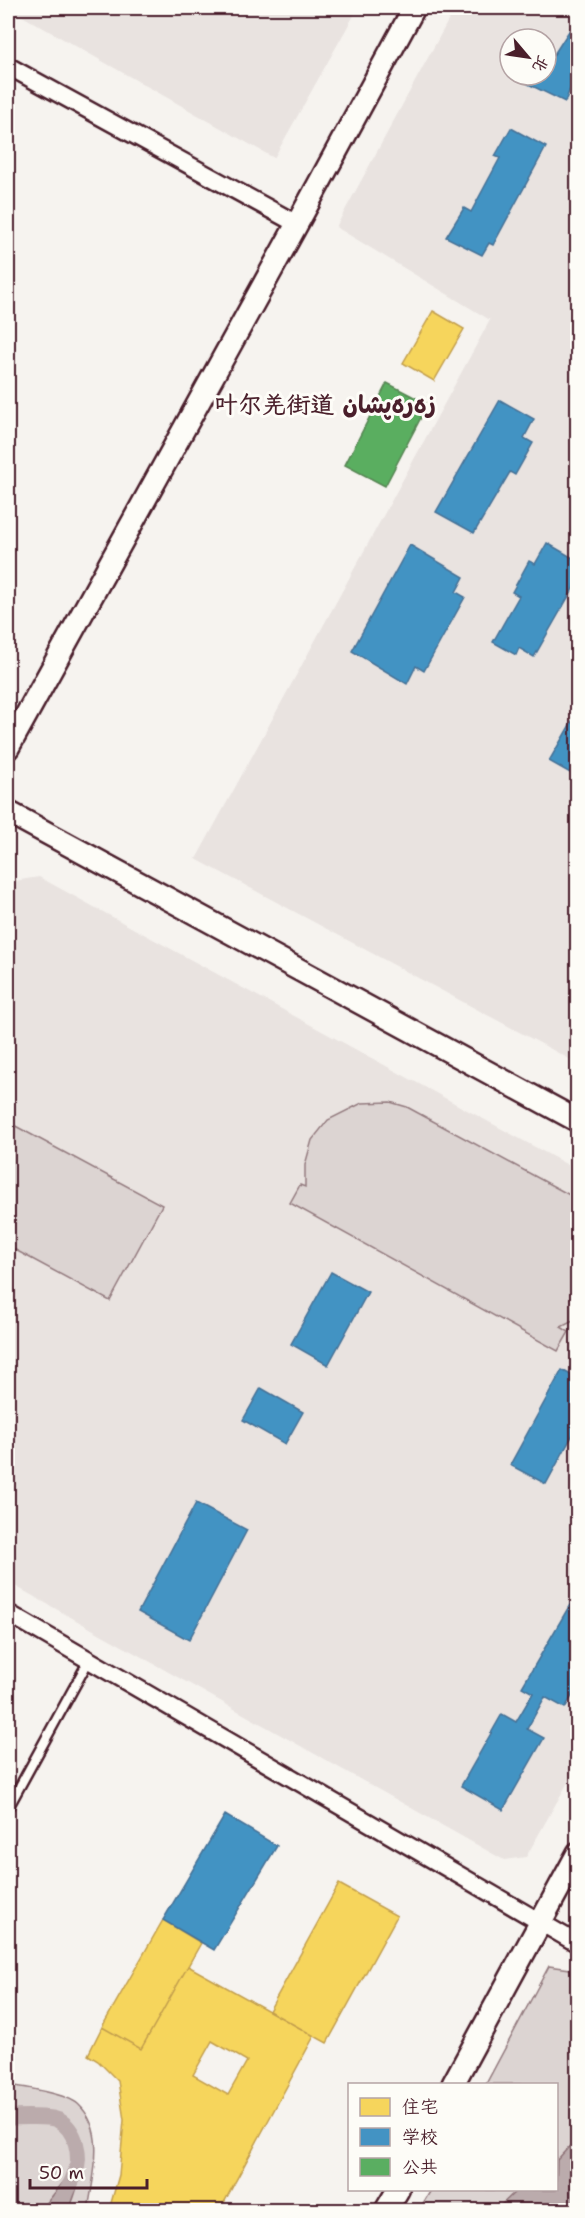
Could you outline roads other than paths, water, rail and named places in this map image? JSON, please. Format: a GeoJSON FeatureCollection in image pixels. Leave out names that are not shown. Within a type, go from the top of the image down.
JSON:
{"type":"FeatureCollection","features":[{"type":"Feature","properties":{"kind":"street"},"geometry":{"type":"LineString","coordinates":[[8,748],[414,8]]}},
{"type":"Feature","properties":{"kind":"street"},"geometry":{"type":"LineString","coordinates":[[8,66],[297,224]]}},
{"type":"Feature","properties":{"kind":"street"},"geometry":{"type":"LineString","coordinates":[[8,812],[578,1121]]}},
{"type":"Feature","properties":{"kind":"street"},"geometry":{"type":"LineString","coordinates":[[8,1613],[578,1944]]}},
{"type":"Feature","properties":{"kind":"street"},"geometry":{"type":"LineString","coordinates":[[454,2083],[578,1853]]}},
{"type":"Feature","properties":{"kind":"street"},"geometry":{"type":"LineString","coordinates":[[386,2211],[397,2191]]}},
{"type":"Feature","properties":{"kind":"lane"},"geometry":{"type":"LineString","coordinates":[[8,1808],[89,1660]]}},
{"type":"Feature","properties":{"kind":"waterway"},"geometry":{"type":"LineString","coordinates":[[8,2118],[33,2117],[58,2120],[73,2136],[76,2143],[77,2166],[71,2183],[56,2210]]}},
{"type":"Feature","properties":{"kind":"district","name":"叶尔羌街道 زەرەپشان"},"geometry":{"type":"Point","coordinates":[325,405]}}]}
